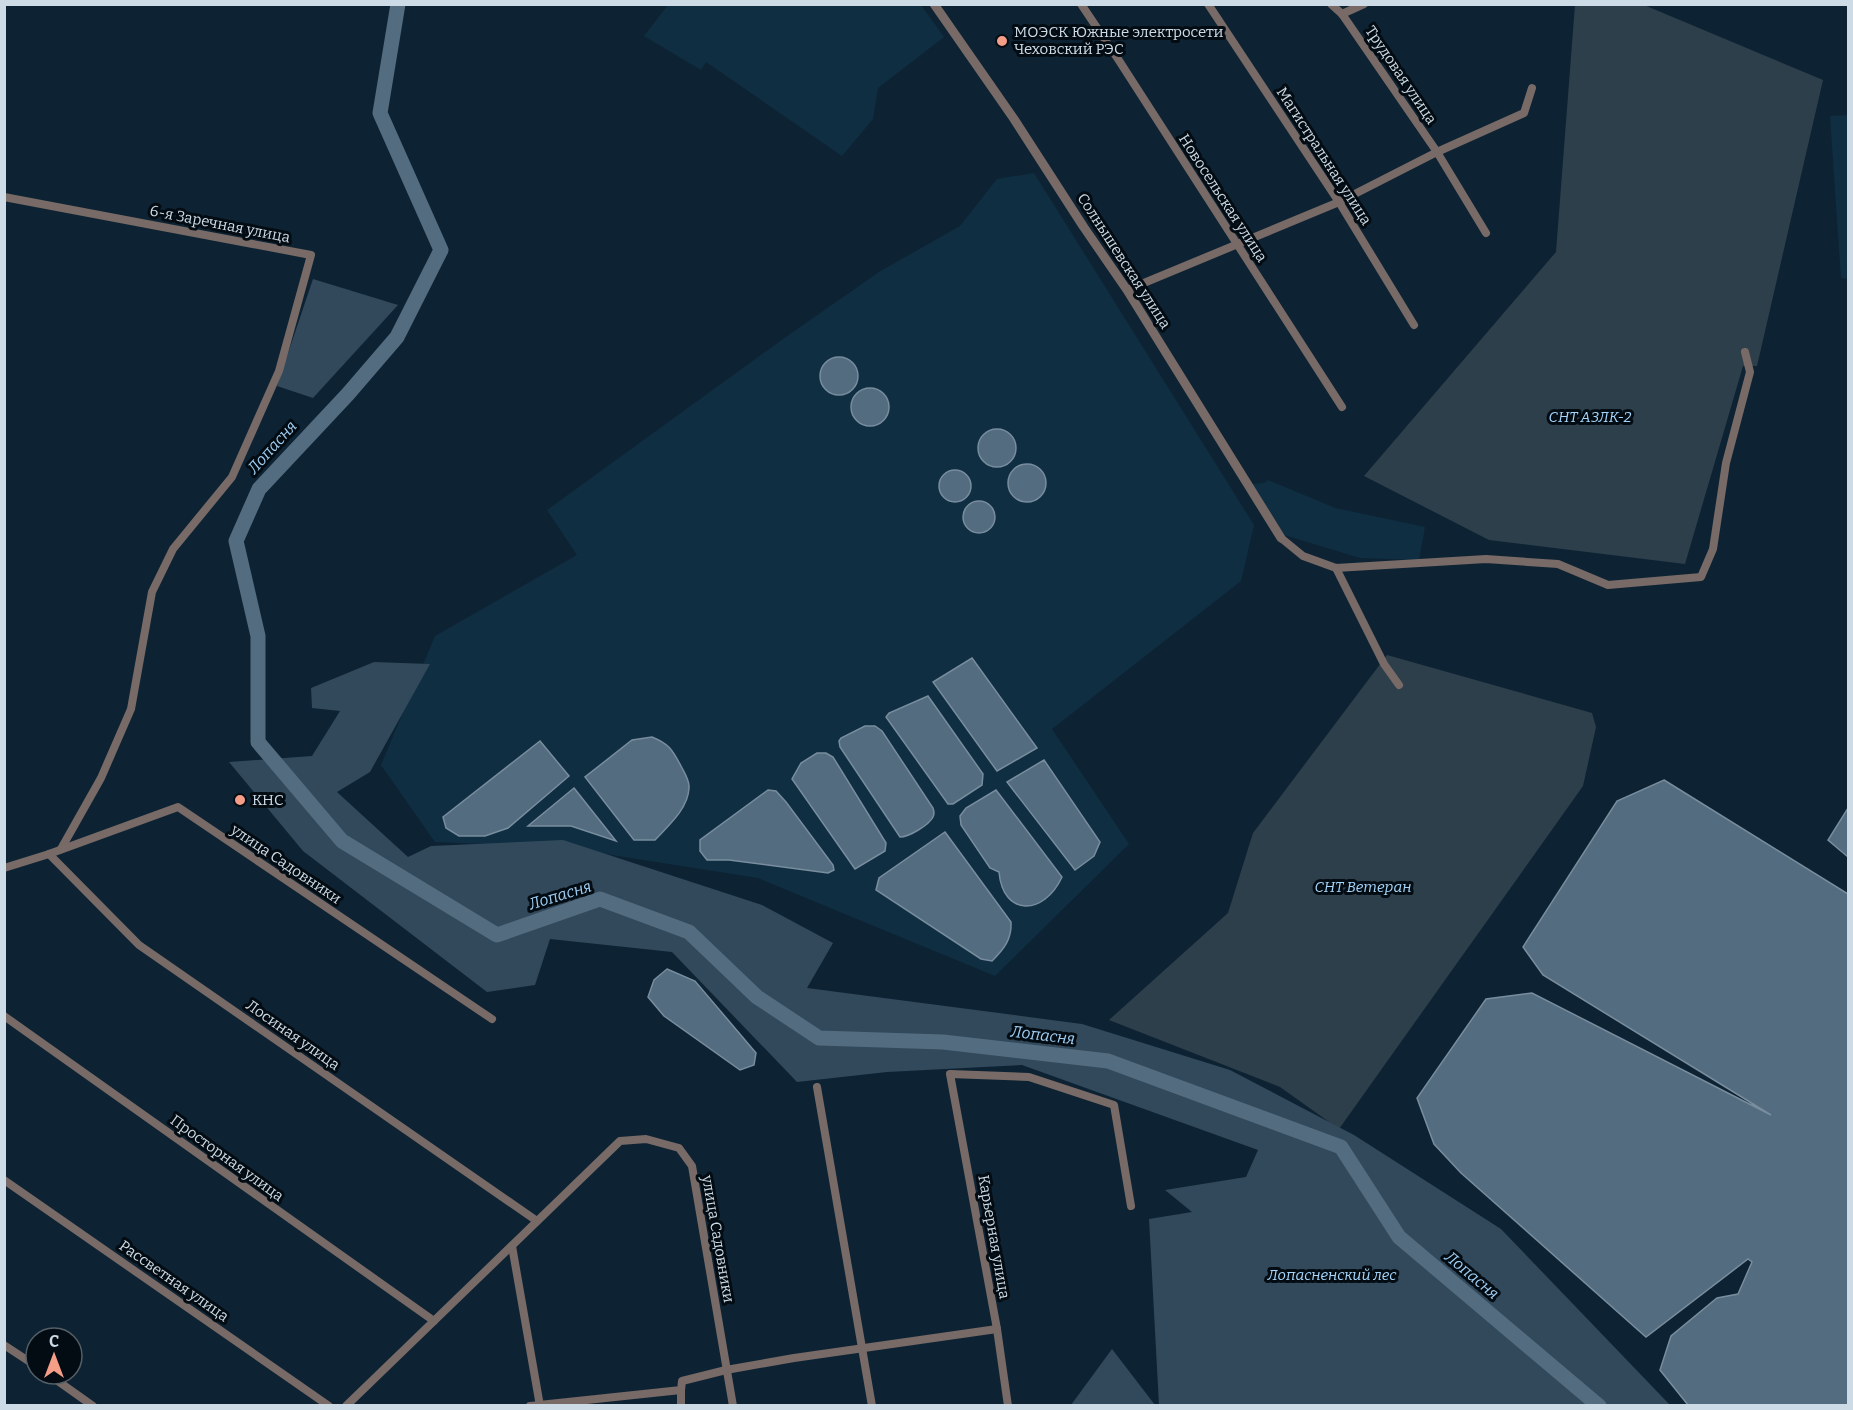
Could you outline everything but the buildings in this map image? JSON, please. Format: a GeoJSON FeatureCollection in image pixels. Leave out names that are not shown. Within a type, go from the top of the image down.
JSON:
{"type":"FeatureCollection","features":[{"type":"Feature","properties":{"kind":"street","name":"Солнышевская улица"},"geometry":{"type":"LineString","coordinates":[[934,4],[1014,119],[1127,290],[1281,538]]}},
{"type":"Feature","properties":{"kind":"street","name":"Новосельская улица"},"geometry":{"type":"LineString","coordinates":[[1081,4],[1342,407]]}},
{"type":"Feature","properties":{"kind":"street","name":"Магистральная улица"},"geometry":{"type":"LineString","coordinates":[[1208,4],[1339,202],[1414,325]]}},
{"type":"Feature","properties":{"kind":"street","name":"Трудовая улица"},"geometry":{"type":"LineString","coordinates":[[1331,4],[1342,14],[1437,152],[1486,233]]}},
{"type":"Feature","properties":{"kind":"street","name":"Трудовая улица"},"geometry":{"type":"LineString","coordinates":[[1342,14],[1364,4]]}},
{"type":"Feature","properties":{"kind":"street"},"geometry":{"type":"LineString","coordinates":[[1127,290],[1339,202],[1437,152],[1524,113],[1532,88]]}},
{"type":"Feature","properties":{"kind":"street","name":"6-я Заречная улица"},"geometry":{"type":"LineString","coordinates":[[4,197],[311,255],[279,371],[232,477],[173,549],[152,592],[131,709],[101,778],[61,849]]}},
{"type":"Feature","properties":{"kind":"street"},"geometry":{"type":"LineString","coordinates":[[1281,538],[1303,556],[1336,568],[1486,559],[1558,564],[1608,585],[1701,577],[1713,549],[1726,463],[1750,372],[1744,352]]}},
{"type":"Feature","properties":{"kind":"street"},"geometry":{"type":"LineString","coordinates":[[1336,568],[1384,664],[1399,685]]}},
{"type":"Feature","properties":{"kind":"street","name":"улица Садовники"},"geometry":{"type":"LineString","coordinates":[[4,868],[178,807],[492,1019]]}},
{"type":"Feature","properties":{"kind":"street","name":"Лосиная улица"},"geometry":{"type":"LineString","coordinates":[[49,854],[140,945],[537,1221]]}},
{"type":"Feature","properties":{"kind":"street","name":"Просторная улица"},"geometry":{"type":"LineString","coordinates":[[4,1016],[434,1321]]}},
{"type":"Feature","properties":{"kind":"street","name":"Карьерная улица"},"geometry":{"type":"LineString","coordinates":[[1008,1406],[998,1329],[950,1074],[1029,1077],[1114,1105],[1131,1206]]}},
{"type":"Feature","properties":{"kind":"street"},"geometry":{"type":"LineString","coordinates":[[817,1087],[872,1406]]}},
{"type":"Feature","properties":{"kind":"street","name":"улица Садовники"},"geometry":{"type":"LineString","coordinates":[[346,1406],[620,1141],[646,1139],[679,1148],[692,1166],[732,1406]]}},
{"type":"Feature","properties":{"kind":"street","name":"Рассветная улица"},"geometry":{"type":"LineString","coordinates":[[4,1180],[329,1406]]}},
{"type":"Feature","properties":{"kind":"street"},"geometry":{"type":"LineString","coordinates":[[512,1246],[540,1405]]}},
{"type":"Feature","properties":{"kind":"street"},"geometry":{"type":"LineString","coordinates":[[681,1406],[682,1381],[726,1370],[998,1329]]}},
{"type":"Feature","properties":{"kind":"street"},"geometry":{"type":"LineString","coordinates":[[4,1345],[24,1358]]}},
{"type":"Feature","properties":{"kind":"street"},"geometry":{"type":"LineString","coordinates":[[65,1386],[93,1406]]}},
{"type":"Feature","properties":{"kind":"street"},"geometry":{"type":"LineString","coordinates":[[530,1406],[681,1390]]}},
{"type":"Feature","properties":{"kind":"shaded area"},"geometry":{"type":"Polygon","coordinates":[[[668,5],[921,5],[944,37],[878,88],[873,119],[842,156],[706,62],[701,70],[644,36],[668,5]]]}},
{"type":"Feature","properties":{"kind":"shaded area"},"geometry":{"type":"Polygon","coordinates":[[[1848,115],[1848,279],[1841,278],[1830,116],[1848,115]]]}},
{"type":"Feature","properties":{"kind":"shaded area"},"geometry":{"type":"Polygon","coordinates":[[[1034,173],[1254,525],[1241,581],[1052,729],[1129,844],[995,976],[758,878],[561,847],[435,842],[381,765],[435,636],[577,555],[547,510],[879,272],[960,226],[997,179],[1034,173]]]}},
{"type":"Feature","properties":{"kind":"shaded area"},"geometry":{"type":"Polygon","coordinates":[[[839,357],[852,363],[858,376],[852,389],[839,395],[826,389],[820,376],[826,363],[839,357]]]}},
{"type":"Feature","properties":{"kind":"shaded area"},"geometry":{"type":"Polygon","coordinates":[[[870,388],[883,394],[889,407],[883,420],[870,426],[857,420],[851,407],[857,394],[870,388]]]}},
{"type":"Feature","properties":{"kind":"shaded area"},"geometry":{"type":"Polygon","coordinates":[[[997,429],[1010,435],[1016,448],[1010,461],[997,467],[984,461],[978,448],[984,435],[997,429]]]}},
{"type":"Feature","properties":{"kind":"shaded area"},"geometry":{"type":"Polygon","coordinates":[[[1027,464],[1040,470],[1046,483],[1040,496],[1027,502],[1014,496],[1008,483],[1014,470],[1027,464]]]}},
{"type":"Feature","properties":{"kind":"shaded area"},"geometry":{"type":"Polygon","coordinates":[[[955,470],[967,474],[971,486],[967,498],[955,502],[943,498],[939,486],[943,474],[955,470]]]}},
{"type":"Feature","properties":{"kind":"shaded area"},"geometry":{"type":"Polygon","coordinates":[[[1268,480],[1335,508],[1425,527],[1419,560],[1360,558],[1281,534],[1251,484],[1264,483],[1268,480]]]}},
{"type":"Feature","properties":{"kind":"shaded area"},"geometry":{"type":"Polygon","coordinates":[[[979,501],[991,505],[995,517],[991,529],[979,533],[967,529],[963,517],[967,505],[979,501]]]}},
{"type":"Feature","properties":{"kind":"shaded area"},"geometry":{"type":"Polygon","coordinates":[[[972,658],[1037,748],[997,771],[933,682],[972,658]]]}},
{"type":"Feature","properties":{"kind":"shaded area"},"geometry":{"type":"Polygon","coordinates":[[[928,696],[983,774],[982,785],[953,804],[948,804],[886,717],[889,713],[928,696]]]}},
{"type":"Feature","properties":{"kind":"shaded area"},"geometry":{"type":"Polygon","coordinates":[[[865,726],[875,726],[882,731],[933,808],[934,814],[931,820],[908,835],[900,837],[840,747],[841,738],[865,726]]]}},
{"type":"Feature","properties":{"kind":"shaded area"},"geometry":{"type":"Polygon","coordinates":[[[652,737],[670,748],[675,755],[688,780],[688,796],[676,817],[655,840],[634,840],[585,777],[632,740],[652,737]]]}},
{"type":"Feature","properties":{"kind":"shaded area"},"geometry":{"type":"Polygon","coordinates":[[[540,741],[569,776],[508,828],[485,836],[459,836],[446,828],[443,817],[540,741]]]}},
{"type":"Feature","properties":{"kind":"shaded area"},"geometry":{"type":"Polygon","coordinates":[[[817,753],[826,753],[833,757],[886,843],[885,851],[855,869],[792,779],[801,763],[817,753]]]}},
{"type":"Feature","properties":{"kind":"shaded area"},"geometry":{"type":"Polygon","coordinates":[[[1044,760],[1100,842],[1094,856],[1075,870],[1007,782],[1044,760]]]}},
{"type":"Feature","properties":{"kind":"shaded area"},"geometry":{"type":"Polygon","coordinates":[[[1664,780],[1848,894],[1848,1405],[1688,1405],[1660,1370],[1671,1336],[1717,1298],[1738,1294],[1752,1262],[1748,1259],[1646,1337],[1461,1173],[1434,1144],[1417,1098],[1486,999],[1532,993],[1771,1115],[1543,975],[1523,947],[1617,801],[1664,780]]]}},
{"type":"Feature","properties":{"kind":"shaded area"},"geometry":{"type":"Polygon","coordinates":[[[574,788],[616,841],[571,826],[528,826],[574,788]]]}},
{"type":"Feature","properties":{"kind":"shaded area"},"geometry":{"type":"Polygon","coordinates":[[[768,790],[776,791],[786,802],[833,865],[834,870],[828,873],[729,860],[707,860],[700,851],[700,840],[768,790]]]}},
{"type":"Feature","properties":{"kind":"shaded area"},"geometry":{"type":"Polygon","coordinates":[[[996,790],[1062,877],[1045,899],[1035,904],[1025,906],[1016,904],[1008,897],[1002,887],[999,872],[990,868],[961,825],[960,816],[966,808],[996,790]]]}},
{"type":"Feature","properties":{"kind":"shaded area"},"geometry":{"type":"Polygon","coordinates":[[[1848,808],[1848,857],[1828,840],[1848,808]]]}},
{"type":"Feature","properties":{"kind":"shaded area"},"geometry":{"type":"Polygon","coordinates":[[[945,832],[1011,922],[1010,934],[1006,943],[992,961],[981,959],[876,890],[879,878],[945,832]]]}},
{"type":"Feature","properties":{"kind":"shaded area"},"geometry":{"type":"Polygon","coordinates":[[[667,969],[695,981],[756,1053],[754,1065],[740,1070],[664,1016],[648,997],[654,980],[667,969]]]}},
{"type":"Feature","properties":{"kind":"green space","name":"СНТ АЗЛК-2"},"geometry":{"type":"Polygon","coordinates":[[[1575,5],[1644,5],[1823,80],[1757,366],[1743,366],[1685,564],[1489,540],[1364,476],[1556,252],[1575,5]]]}},
{"type":"Feature","properties":{"kind":"green space"},"geometry":{"type":"Polygon","coordinates":[[[313,279],[398,305],[313,398],[277,386],[313,279]]]}},
{"type":"Feature","properties":{"kind":"green space","name":"СНТ Ветеран"},"geometry":{"type":"Polygon","coordinates":[[[1387,655],[1592,713],[1596,727],[1583,786],[1339,1129],[1280,1087],[1109,1020],[1228,913],[1253,833],[1387,655]]]}},
{"type":"Feature","properties":{"kind":"green space","name":"Лопасненский лес"},"geometry":{"type":"Polygon","coordinates":[[[374,662],[430,664],[370,772],[337,792],[408,857],[431,846],[563,840],[762,905],[833,943],[807,988],[1082,1024],[1230,1070],[1354,1135],[1501,1229],[1670,1405],[1159,1405],[1149,1219],[1192,1212],[1165,1190],[1246,1177],[1258,1150],[1022,1065],[887,1072],[797,1082],[672,952],[550,939],[535,985],[487,992],[303,851],[229,762],[312,756],[340,711],[312,708],[311,688],[374,662]]]}},
{"type":"Feature","properties":{"kind":"green space"},"geometry":{"type":"Polygon","coordinates":[[[1112,1349],[1155,1405],[1071,1405],[1112,1349]]]}},
{"type":"Feature","properties":{"kind":"waterway","name":"Лопасня"},"geometry":{"type":"LineString","coordinates":[[398,4],[380,113],[441,250],[397,337],[348,394],[259,489],[236,541],[258,636],[258,742],[342,841],[497,935],[600,899],[689,932],[757,997],[819,1038],[943,1042],[1108,1061],[1341,1147],[1399,1237],[1599,1406]]}},
{"type":"Feature","properties":{"kind":"place","name":"МОЭСК Южные электросети Чеховский РЭС"},"geometry":{"type":"Point","coordinates":[1002,41]}},
{"type":"Feature","properties":{"kind":"place","name":"КНС"},"geometry":{"type":"Point","coordinates":[240,800]}}]}
